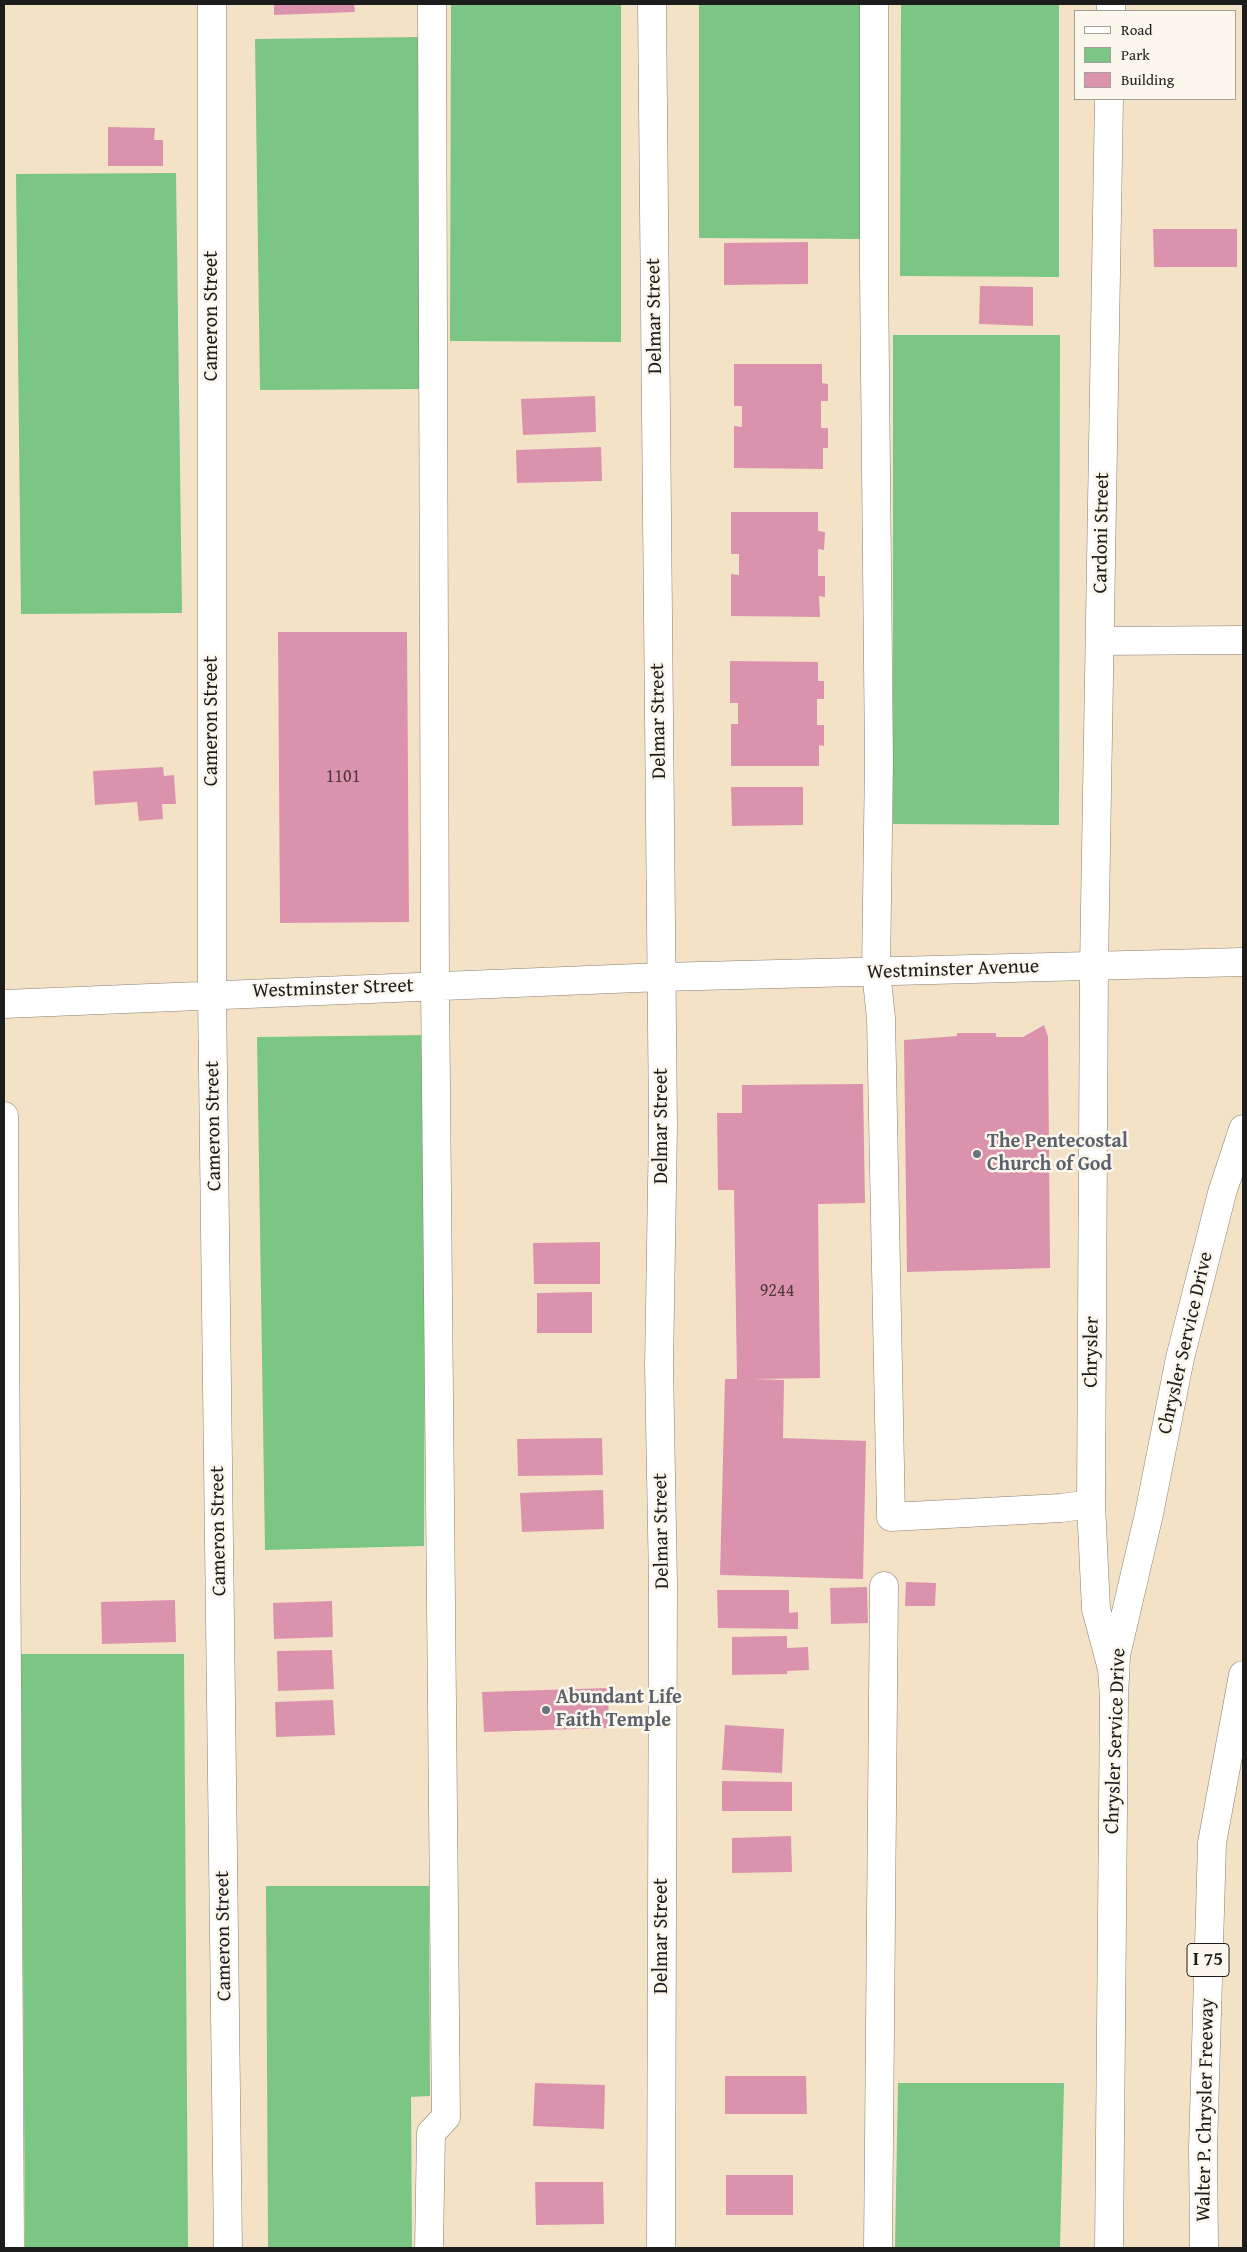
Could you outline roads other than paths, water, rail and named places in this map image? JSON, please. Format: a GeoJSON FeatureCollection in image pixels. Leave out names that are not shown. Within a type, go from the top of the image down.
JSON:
{"type":"FeatureCollection","features":[{"type":"Feature","properties":{"kind":"main road","name":"Cameron Street"},"geometry":{"type":"LineString","coordinates":[[212,4],[212,994],[228,2248]]}},
{"type":"Feature","properties":{"kind":"main road"},"geometry":{"type":"LineString","coordinates":[[429,2248],[431,2133],[446,2117],[435,986],[432,4]]}},
{"type":"Feature","properties":{"kind":"main road","name":"Delmar Street"},"geometry":{"type":"LineString","coordinates":[[652,4],[662,976],[660,1366],[663,1583],[661,2248]]}},
{"type":"Feature","properties":{"kind":"main road"},"geometry":{"type":"LineString","coordinates":[[874,4],[874,275],[880,760],[876,972],[880,1018],[891,1517],[1061,1508],[1091,1504]]}},
{"type":"Feature","properties":{"kind":"main road","name":"Cardoni Street"},"geometry":{"type":"LineString","coordinates":[[1094,966],[1109,100]]}},
{"type":"Feature","properties":{"kind":"main road"},"geometry":{"type":"LineString","coordinates":[[1100,641],[1243,640]]}},
{"type":"Feature","properties":{"kind":"main road","name":"Westminster Avenue"},"geometry":{"type":"LineString","coordinates":[[662,976],[1243,962]]}},
{"type":"Feature","properties":{"kind":"main road","name":"Chrysler"},"geometry":{"type":"LineString","coordinates":[[1094,966],[1096,1005],[1091,1504],[1096,1609],[1110,1661],[1114,1698]]}},
{"type":"Feature","properties":{"kind":"main road","name":"Westminster Street"},"geometry":{"type":"LineString","coordinates":[[4,1004],[662,976]]}},
{"type":"Feature","properties":{"kind":"main road"},"geometry":{"type":"LineString","coordinates":[[4,1116],[10,2248]]}},
{"type":"Feature","properties":{"kind":"main road","name":"Chrysler Service Drive"},"geometry":{"type":"LineString","coordinates":[[1109,2248],[1116,1655],[1149,1514],[1180,1358],[1222,1193],[1243,1129]]}},
{"type":"Feature","properties":{"kind":"main road"},"geometry":{"type":"LineString","coordinates":[[878,2248],[884,1586]]}},
{"type":"Feature","properties":{"kind":"main road","name":"Walter P. Chrysler Freeway"},"geometry":{"type":"LineString","coordinates":[[1204,2248],[1203,2148],[1212,1843],[1243,1675]]}},
{"type":"Feature","properties":{"kind":"place","name":"The Pentecostal Church of God"},"geometry":{"type":"Point","coordinates":[977,1154]}},
{"type":"Feature","properties":{"kind":"place","name":"Abundant Life Faith Temple"},"geometry":{"type":"Point","coordinates":[546,1710]}}]}
